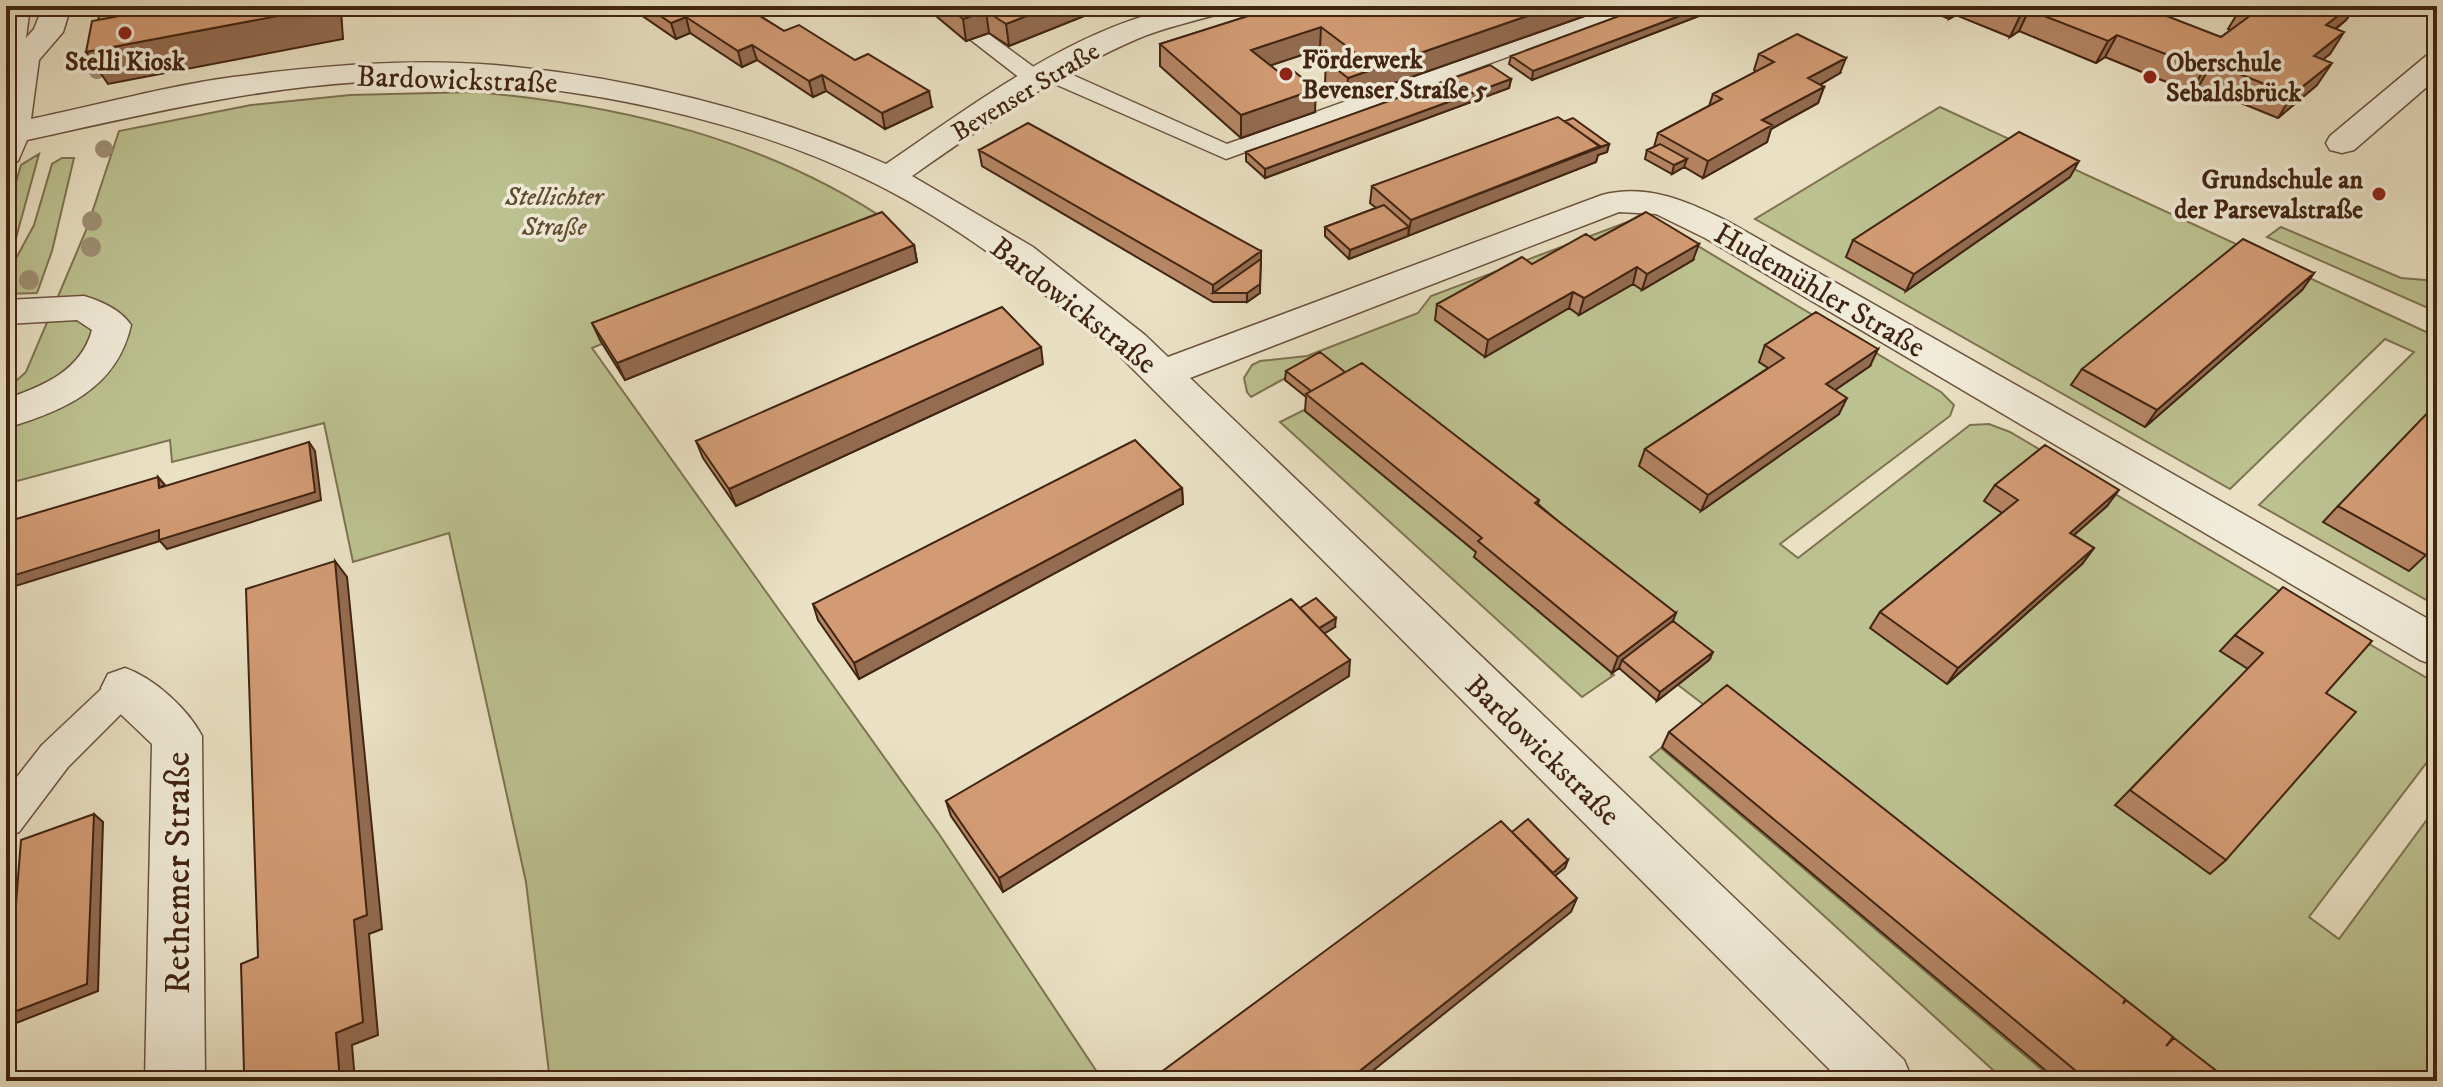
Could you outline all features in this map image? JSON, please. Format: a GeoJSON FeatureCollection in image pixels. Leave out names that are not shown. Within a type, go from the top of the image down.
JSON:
{"type":"FeatureCollection","features":[{"type":"Feature","properties":{"kind":"street"},"geometry":{"type":"LineString","coordinates":[[16,6],[11,41],[24,58]]}},
{"type":"Feature","properties":{"kind":"street"},"geometry":{"type":"LineString","coordinates":[[9,143],[24,58],[48,32],[57,6]]}},
{"type":"Feature","properties":{"kind":"street","name":"Bevenser Straße"},"geometry":{"type":"LineString","coordinates":[[889,177],[1043,76],[1128,32],[1215,6]]}},
{"type":"Feature","properties":{"kind":"street"},"geometry":{"type":"LineString","coordinates":[[2342,143],[2437,62]]}},
{"type":"Feature","properties":{"kind":"street","name":"Bardowickstraße"},"geometry":{"type":"LineString","coordinates":[[9,143],[230,87],[361,73],[490,74],[570,82],[717,114],[830,151],[889,177],[1020,255],[1131,344],[1883,1081]]}},
{"type":"Feature","properties":{"kind":"street","name":"Hudemühler Straße"},"geometry":{"type":"LineString","coordinates":[[1162,374],[1614,202],[1644,199],[1675,209],[1717,230],[2437,647]]}},
{"type":"Feature","properties":{"kind":"street"},"geometry":{"type":"LineString","coordinates":[[6,312],[84,308],[112,325],[109,348],[85,378],[48,399],[6,414]]}},
{"type":"Feature","properties":{"kind":"street","name":"Rethemer Straße"},"geometry":{"type":"LineString","coordinates":[[125,688],[177,736],[175,1081]]}},
{"type":"Feature","properties":{"kind":"lane"},"geometry":{"type":"LineString","coordinates":[[978,37],[1043,76],[1226,152],[1630,6]]}},
{"type":"Feature","properties":{"kind":"lane"},"geometry":{"type":"LineString","coordinates":[[6,820],[55,756],[125,688]]}},
{"type":"Feature","properties":{"kind":"green space","name":"Stellichter Straße"},"geometry":{"type":"Polygon","coordinates":[[[476,92],[585,106],[693,131],[796,170],[892,224],[592,348],[939,834],[1103,1081],[550,1081],[526,882],[449,533],[353,562],[324,423],[172,462],[170,440],[6,484],[6,390],[26,372],[87,228],[119,131],[251,105],[350,95],[476,92]]]}},
{"type":"Feature","properties":{"kind":"green space"},"geometry":{"type":"Polygon","coordinates":[[[1940,107],[2437,337],[2437,606],[2259,505],[2414,352],[2385,339],[2230,489],[1755,219],[1940,107]]]}},
{"type":"Feature","properties":{"kind":"green space"},"geometry":{"type":"Polygon","coordinates":[[[39,154],[16,238],[6,256],[6,216],[21,165],[39,154]]]}},
{"type":"Feature","properties":{"kind":"green space"},"geometry":{"type":"Polygon","coordinates":[[[62,158],[74,158],[52,251],[37,293],[6,294],[6,277],[34,225],[52,164],[62,158]]]}},
{"type":"Feature","properties":{"kind":"green space"},"geometry":{"type":"Polygon","coordinates":[[[1630,221],[1668,228],[1941,392],[1954,405],[1950,416],[1780,544],[1798,558],[1970,425],[1989,424],[2010,432],[2437,684],[2437,749],[2309,917],[2339,939],[2437,806],[2437,1081],[2198,1081],[1678,685],[1711,658],[1533,519],[1318,360],[1251,397],[1247,392],[1244,378],[1252,365],[1260,361],[1307,356],[1418,313],[1431,296],[1630,221]]]}},
{"type":"Feature","properties":{"kind":"green space"},"geometry":{"type":"Polygon","coordinates":[[[2281,227],[2401,278],[2437,281],[2437,312],[2267,237],[2281,227]]]}},
{"type":"Feature","properties":{"kind":"green space"},"geometry":{"type":"Polygon","coordinates":[[[1304,410],[1478,554],[1474,557],[1614,675],[1582,697],[1280,422],[1304,410]]]}},
{"type":"Feature","properties":{"kind":"green space"},"geometry":{"type":"Polygon","coordinates":[[[1661,748],[2055,1081],[2005,1081],[1650,757],[1661,748]]]}},
{"type":"Feature","properties":{"kind":"building"},"geometry":{"type":"Polygon","coordinates":[[[102,6],[158,6],[157,9],[98,20],[102,6]]]}},
{"type":"Feature","properties":{"kind":"building"},"geometry":{"type":"Polygon","coordinates":[[[174,6],[326,7],[86,52],[92,21],[174,6]]]}},
{"type":"Feature","properties":{"kind":"building"},"geometry":{"type":"Polygon","coordinates":[[[646,6],[744,6],[784,31],[799,25],[855,60],[868,54],[929,91],[882,113],[822,75],[809,81],[752,45],[738,51],[686,17],[671,23],[646,6]]]}},
{"type":"Feature","properties":{"kind":"building"},"geometry":{"type":"Polygon","coordinates":[[[946,6],[1052,6],[1006,24],[986,11],[963,19],[946,6]]]}},
{"type":"Feature","properties":{"kind":"building"},"geometry":{"type":"Polygon","coordinates":[[[1280,6],[1556,6],[1348,78],[1326,61],[1354,52],[1321,27],[1251,50],[1280,73],[1291,69],[1316,89],[1241,115],[1160,44],[1280,6]]]}},
{"type":"Feature","properties":{"kind":"building"},"geometry":{"type":"Polygon","coordinates":[[[1646,6],[1706,6],[1533,71],[1511,56],[1646,6]]]}},
{"type":"Feature","properties":{"kind":"building"},"geometry":{"type":"Polygon","coordinates":[[[1997,6],[2141,6],[2221,37],[2255,12],[2242,6],[2351,6],[2326,25],[2344,32],[2314,56],[2332,63],[2292,95],[2212,63],[2204,69],[2117,35],[2108,41],[2029,10],[2020,16],[1997,6]]]}},
{"type":"Feature","properties":{"kind":"building"},"geometry":{"type":"Polygon","coordinates":[[[1797,34],[1846,58],[1808,78],[1824,87],[1762,120],[1772,125],[1708,161],[1658,133],[1722,99],[1713,94],[1774,62],[1759,54],[1797,34]]]}},
{"type":"Feature","properties":{"kind":"building"},"geometry":{"type":"Polygon","coordinates":[[[1490,65],[1511,79],[1265,169],[1246,152],[1490,65]]]}},
{"type":"Feature","properties":{"kind":"building"},"geometry":{"type":"Polygon","coordinates":[[[1558,117],[1600,146],[1411,220],[1372,186],[1558,117]]]}},
{"type":"Feature","properties":{"kind":"building"},"geometry":{"type":"Polygon","coordinates":[[[1573,118],[1609,144],[1600,147],[1565,121],[1573,118]]]}},
{"type":"Feature","properties":{"kind":"building"},"geometry":{"type":"Polygon","coordinates":[[[1028,123],[1261,251],[1213,285],[979,150],[1028,123]]]}},
{"type":"Feature","properties":{"kind":"building"},"geometry":{"type":"Polygon","coordinates":[[[2019,132],[2079,161],[1914,274],[1853,240],[2019,132]]]}},
{"type":"Feature","properties":{"kind":"building"},"geometry":{"type":"Polygon","coordinates":[[[1660,144],[1687,159],[1674,165],[1647,150],[1660,144]]]}},
{"type":"Feature","properties":{"kind":"building"},"geometry":{"type":"Polygon","coordinates":[[[1384,205],[1409,227],[1350,250],[1325,227],[1384,205]]]}},
{"type":"Feature","properties":{"kind":"building"},"geometry":{"type":"Polygon","coordinates":[[[882,212],[914,245],[617,363],[592,323],[882,212]]]}},
{"type":"Feature","properties":{"kind":"building"},"geometry":{"type":"Polygon","coordinates":[[[1646,212],[1699,244],[1647,274],[1637,267],[1584,298],[1573,292],[1488,340],[1437,304],[1522,257],[1532,264],[1586,234],[1595,240],[1646,212]]]}},
{"type":"Feature","properties":{"kind":"building"},"geometry":{"type":"Polygon","coordinates":[[[2243,239],[2314,273],[2157,410],[2082,369],[2243,239]]]}},
{"type":"Feature","properties":{"kind":"building"},"geometry":{"type":"Polygon","coordinates":[[[1261,259],[1260,284],[1247,293],[1213,293],[1261,259]]]}},
{"type":"Feature","properties":{"kind":"building"},"geometry":{"type":"Polygon","coordinates":[[[1002,307],[1041,347],[729,489],[696,441],[1002,307]]]}},
{"type":"Feature","properties":{"kind":"building"},"geometry":{"type":"Polygon","coordinates":[[[1816,312],[1878,349],[1826,384],[1847,398],[1708,495],[1645,449],[1784,358],[1765,345],[1816,312]]]}},
{"type":"Feature","properties":{"kind":"building"},"geometry":{"type":"Polygon","coordinates":[[[1320,352],[1345,372],[1311,391],[1286,371],[1320,352]]]}},
{"type":"Feature","properties":{"kind":"building"},"geometry":{"type":"Polygon","coordinates":[[[1362,363],[1539,500],[1535,503],[1676,613],[1618,657],[1478,541],[1482,538],[1306,394],[1362,363]]]}},
{"type":"Feature","properties":{"kind":"building"},"geometry":{"type":"Polygon","coordinates":[[[2437,403],[2437,542],[2426,555],[2338,506],[2437,403]]]}},
{"type":"Feature","properties":{"kind":"building"},"geometry":{"type":"Polygon","coordinates":[[[1135,440],[1182,488],[854,663],[813,604],[1135,440]]]}},
{"type":"Feature","properties":{"kind":"building"},"geometry":{"type":"Polygon","coordinates":[[[309,442],[315,492],[159,540],[159,530],[6,578],[6,522],[158,477],[159,488],[309,442]]]}},
{"type":"Feature","properties":{"kind":"building"},"geometry":{"type":"Polygon","coordinates":[[[2045,445],[2119,490],[2070,533],[2094,548],[1958,668],[1880,612],[2018,500],[1995,485],[2045,445]]]}},
{"type":"Feature","properties":{"kind":"building"},"geometry":{"type":"Polygon","coordinates":[[[335,561],[367,915],[354,920],[363,1022],[336,1033],[340,1081],[219,1081],[244,1071],[241,964],[258,957],[246,589],[335,561]]]}},
{"type":"Feature","properties":{"kind":"building"},"geometry":{"type":"Polygon","coordinates":[[[2283,587],[2372,641],[2326,693],[2356,712],[2226,860],[2130,790],[2263,653],[2235,635],[2283,587]]]}},
{"type":"Feature","properties":{"kind":"building"},"geometry":{"type":"Polygon","coordinates":[[[1316,598],[1336,618],[1319,628],[1300,608],[1316,598]]]}},
{"type":"Feature","properties":{"kind":"building"},"geometry":{"type":"Polygon","coordinates":[[[1291,599],[1350,660],[999,878],[946,801],[1291,599]]]}},
{"type":"Feature","properties":{"kind":"building"},"geometry":{"type":"Polygon","coordinates":[[[1673,621],[1713,652],[1660,692],[1622,660],[1673,621]]]}},
{"type":"Feature","properties":{"kind":"building"},"geometry":{"type":"Polygon","coordinates":[[[1727,685],[2125,999],[2123,1004],[2126,1000],[2173,1037],[2166,1046],[2174,1038],[2223,1076],[2219,1081],[2088,1081],[1669,732],[1727,685]]]}},
{"type":"Feature","properties":{"kind":"building"},"geometry":{"type":"Polygon","coordinates":[[[94,814],[87,984],[6,1015],[6,957],[12,954],[21,840],[94,814]]]}},
{"type":"Feature","properties":{"kind":"building"},"geometry":{"type":"Polygon","coordinates":[[[1528,819],[1568,860],[1553,873],[1512,832],[1528,819]]]}},
{"type":"Feature","properties":{"kind":"building"},"geometry":{"type":"Polygon","coordinates":[[[1501,821],[1577,898],[1347,1081],[1149,1081],[1501,821]]]}},
{"type":"Feature","properties":{"kind":"place","name":"Stelli Kiosk"},"geometry":{"type":"Point","coordinates":[125,33]}},
{"type":"Feature","properties":{"kind":"place","name":"Förderwerk Bevenser Straße 5"},"geometry":{"type":"Point","coordinates":[1286,74]}},
{"type":"Feature","properties":{"kind":"place","name":"Oberschule Sebaldsbrück"},"geometry":{"type":"Point","coordinates":[2150,77]}},
{"type":"Feature","properties":{"kind":"place","name":"Grundschule an der Parsevalstraße"},"geometry":{"type":"Point","coordinates":[2379,194]}}]}
